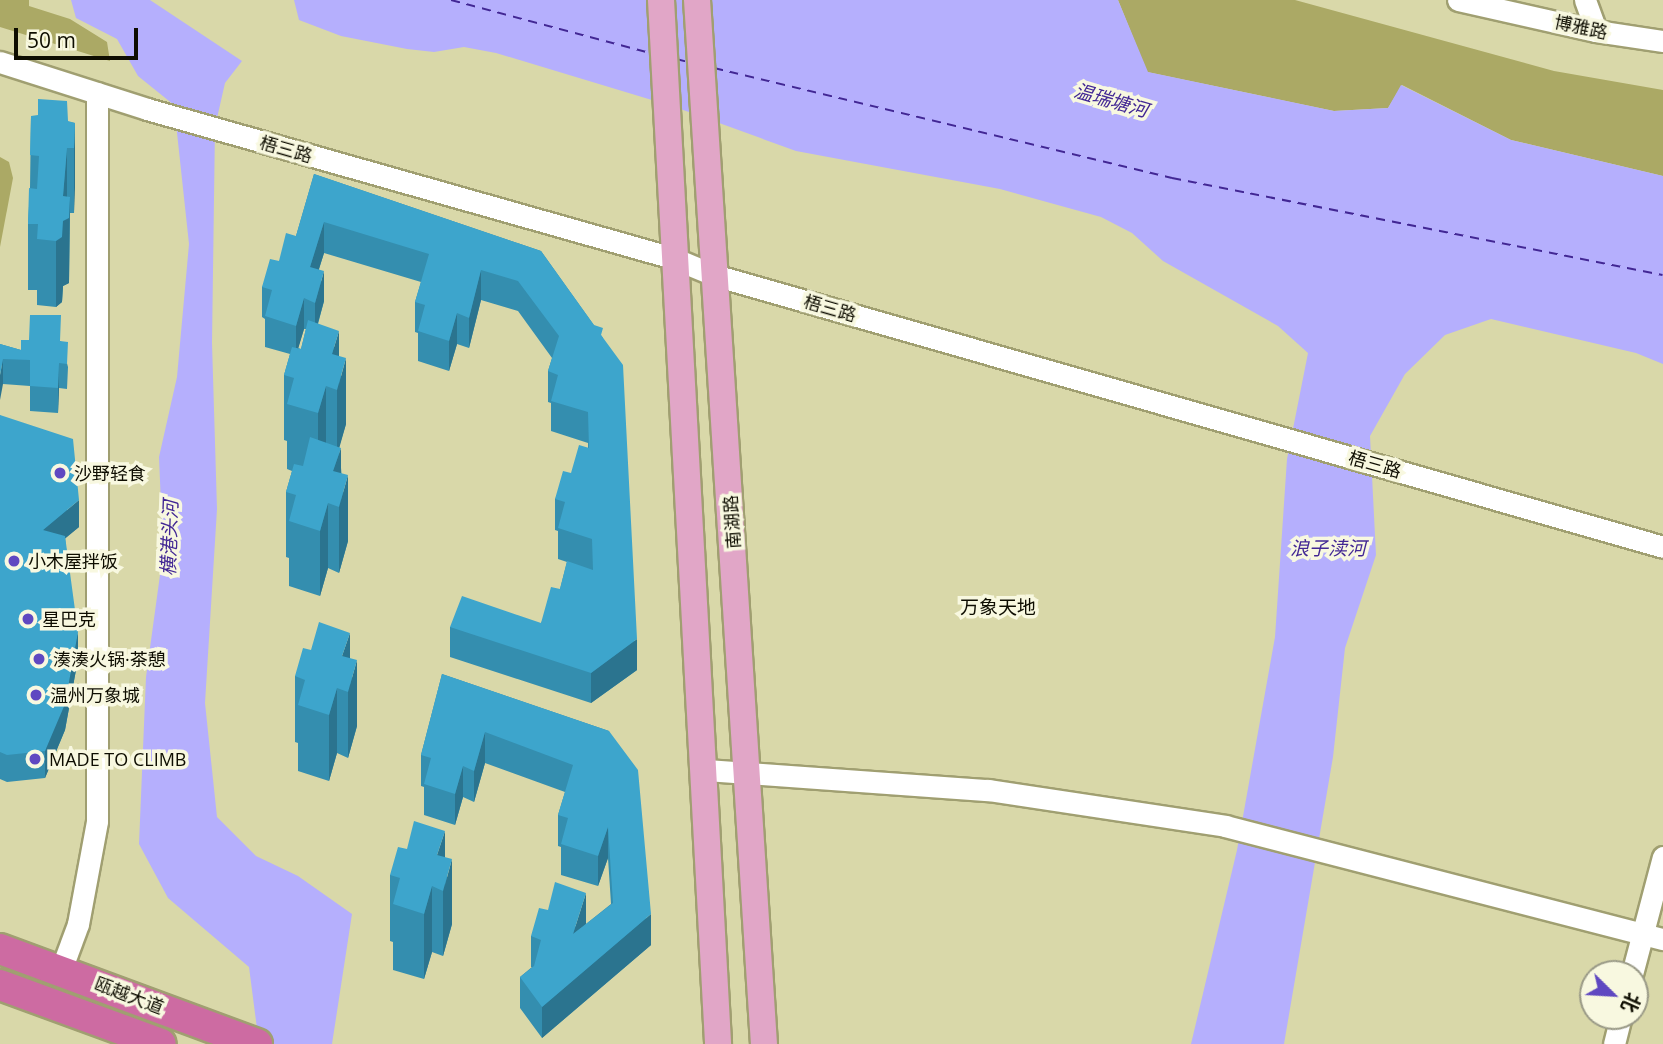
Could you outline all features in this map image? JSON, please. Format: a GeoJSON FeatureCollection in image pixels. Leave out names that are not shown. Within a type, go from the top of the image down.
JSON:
{"type":"FeatureCollection","features":[{"type":"Feature","properties":{"kind":"highway","name":"瓯越大道"},"geometry":{"type":"LineString","coordinates":[[0,950],[61,970],[256,1044]]}},
{"type":"Feature","properties":{"kind":"highway"},"geometry":{"type":"LineString","coordinates":[[0,950],[242,1044]]}},
{"type":"Feature","properties":{"kind":"highway"},"geometry":{"type":"LineString","coordinates":[[0,985],[161,1044]]}},
{"type":"Feature","properties":{"kind":"main road"},"geometry":{"type":"LineString","coordinates":[[661,0],[671,136],[673,258],[706,770],[718,1044]]}},
{"type":"Feature","properties":{"kind":"main road","name":"南湖路"},"geometry":{"type":"LineString","coordinates":[[697,0],[749,772],[764,1044]]}},
{"type":"Feature","properties":{"kind":"street","name":"博雅路"},"geometry":{"type":"LineString","coordinates":[[1458,0],[1596,32],[1663,41]]}},
{"type":"Feature","properties":{"kind":"street"},"geometry":{"type":"LineString","coordinates":[[1584,0],[1596,32]]}},
{"type":"Feature","properties":{"kind":"street","name":"梧三路"},"geometry":{"type":"LineString","coordinates":[[0,62],[147,109],[673,258],[714,275],[1663,547]]}},
{"type":"Feature","properties":{"kind":"street"},"geometry":{"type":"LineString","coordinates":[[61,970],[78,924],[97,821],[97,93]]}},
{"type":"Feature","properties":{"kind":"street"},"geometry":{"type":"LineString","coordinates":[[706,770],[988,790],[1225,826],[1663,939]]}},
{"type":"Feature","properties":{"kind":"street"},"geometry":{"type":"LineString","coordinates":[[1635,960],[1663,857]]}},
{"type":"Feature","properties":{"kind":"shaded area"},"geometry":{"type":"Polygon","coordinates":[[[0,0],[29,0],[29,6],[70,19],[107,42],[110,61],[0,27],[0,0]]]}},
{"type":"Feature","properties":{"kind":"shaded area"},"geometry":{"type":"Polygon","coordinates":[[[1118,0],[1295,0],[1554,71],[1663,90],[1663,176],[1511,140],[1402,85],[1388,108],[1334,111],[1147,72],[1118,0]]]}},
{"type":"Feature","properties":{"kind":"shaded area"},"geometry":{"type":"Polygon","coordinates":[[[0,157],[9,162],[13,178],[0,247],[0,157]]]}},
{"type":"Feature","properties":{"kind":"water","name":"横港头河"},"geometry":{"type":"Polygon","coordinates":[[[71,0],[150,0],[242,61],[225,83],[215,127],[212,343],[217,509],[205,703],[217,817],[256,856],[298,876],[352,914],[332,1044],[259,1044],[249,967],[168,898],[139,844],[146,677],[163,553],[159,457],[177,377],[189,244],[174,105],[138,76],[117,39],[76,18],[71,0]]]}},
{"type":"Feature","properties":{"kind":"water"},"geometry":{"type":"Polygon","coordinates":[[[294,0],[1118,0],[1148,72],[1334,111],[1388,108],[1401,85],[1511,140],[1663,176],[1663,364],[1636,353],[1491,319],[1445,335],[1405,374],[1370,436],[1376,555],[1345,648],[1333,757],[1284,1044],[1191,1044],[1237,850],[1275,637],[1287,459],[1308,353],[1278,326],[1163,261],[1132,233],[1101,217],[1000,189],[796,151],[675,107],[496,53],[464,47],[434,52],[341,36],[299,20],[294,0]]]}},
{"type":"Feature","properties":{"kind":"building"},"geometry":{"type":"Polygon","coordinates":[[[38,99],[67,101],[68,121],[75,123],[74,148],[67,148],[63,196],[70,197],[69,218],[63,221],[62,237],[56,241],[37,239],[38,224],[28,224],[29,188],[37,189],[39,156],[30,155],[31,116],[38,115],[38,99]]]}},
{"type":"Feature","properties":{"kind":"building"},"geometry":{"type":"Polygon","coordinates":[[[314,174],[541,251],[594,325],[603,328],[601,335],[623,365],[637,639],[591,673],[450,627],[462,596],[541,623],[551,587],[560,589],[567,561],[593,570],[592,539],[558,528],[565,502],[555,499],[563,471],[571,473],[579,445],[589,448],[588,412],[551,401],[558,375],[548,371],[559,336],[518,281],[481,270],[469,318],[457,313],[449,341],[418,331],[425,305],[415,302],[429,254],[324,222],[310,267],[324,271],[315,303],[304,298],[296,326],[265,316],[272,290],[262,287],[270,259],[279,261],[286,233],[296,236],[314,174]]]}},
{"type":"Feature","properties":{"kind":"building"},"geometry":{"type":"Polygon","coordinates":[[[30,315],[61,315],[60,341],[68,342],[67,364],[59,363],[58,388],[30,386],[30,360],[3,359],[0,375],[0,344],[21,350],[21,340],[29,340],[30,315]]]}},
{"type":"Feature","properties":{"kind":"building"},"geometry":{"type":"Polygon","coordinates":[[[308,320],[339,331],[332,354],[346,358],[337,390],[326,386],[318,413],[287,404],[294,378],[284,375],[292,347],[301,349],[308,320]]]}},
{"type":"Feature","properties":{"kind":"building"},"geometry":{"type":"Polygon","coordinates":[[[0,415],[73,439],[79,500],[43,530],[65,536],[78,632],[65,704],[45,751],[7,755],[0,752],[0,415]]]}},
{"type":"Feature","properties":{"kind":"building"},"geometry":{"type":"Polygon","coordinates":[[[310,437],[341,448],[333,471],[348,475],[339,507],[328,503],[320,531],[289,521],[296,495],[286,492],[294,464],[303,466],[310,437]]]}},
{"type":"Feature","properties":{"kind":"building"},"geometry":{"type":"Polygon","coordinates":[[[319,622],[350,633],[342,656],[357,660],[348,692],[337,688],[329,715],[298,705],[305,680],[295,676],[303,648],[311,650],[319,622]]]}},
{"type":"Feature","properties":{"kind":"building"},"geometry":{"type":"Polygon","coordinates":[[[442,674],[609,731],[638,770],[651,914],[542,1007],[520,977],[534,966],[541,940],[531,936],[539,908],[548,910],[555,882],[586,893],[573,934],[613,903],[608,827],[598,856],[561,844],[568,818],[558,815],[573,765],[485,732],[474,771],[463,766],[455,794],[424,784],[431,758],[421,755],[442,674]]]}},
{"type":"Feature","properties":{"kind":"building"},"geometry":{"type":"Polygon","coordinates":[[[414,821],[445,831],[437,855],[452,859],[443,891],[432,886],[424,914],[393,904],[400,878],[390,875],[398,847],[407,849],[414,821]]]}},
{"type":"Feature","properties":{"kind":"ferry route"},"geometry":{"type":"LineString","coordinates":[[451,0],[650,53]]}},
{"type":"Feature","properties":{"kind":"ferry route"},"geometry":{"type":"LineString","coordinates":[[676,59],[688,62]]}},
{"type":"Feature","properties":{"kind":"ferry route"},"geometry":{"type":"LineString","coordinates":[[714,68],[1172,178],[1663,275]]}},
{"type":"Feature","properties":{"kind":"place","name":"沙野轻食"},"geometry":{"type":"Point","coordinates":[60,473]}},
{"type":"Feature","properties":{"kind":"place","name":"小木屋拌饭"},"geometry":{"type":"Point","coordinates":[14,561]}},
{"type":"Feature","properties":{"kind":"place","name":"星巴克"},"geometry":{"type":"Point","coordinates":[28,619]}},
{"type":"Feature","properties":{"kind":"place","name":"湊湊火锅·茶憩"},"geometry":{"type":"Point","coordinates":[39,659]}},
{"type":"Feature","properties":{"kind":"place","name":"温州万象城"},"geometry":{"type":"Point","coordinates":[36,695]}},
{"type":"Feature","properties":{"kind":"place","name":"MADE TO CLIMB"},"geometry":{"type":"Point","coordinates":[35,759]}},
{"type":"Feature","properties":{"kind":"district","name":"万象天地"},"geometry":{"type":"Point","coordinates":[998,608]}},
{"type":"Feature","properties":{"kind":"water label","name":"温瑞塘河"},"geometry":{"type":"Point","coordinates":[1111,101]}},
{"type":"Feature","properties":{"kind":"water label","name":"浪子渎河"},"geometry":{"type":"Point","coordinates":[1328,549]}}]}
